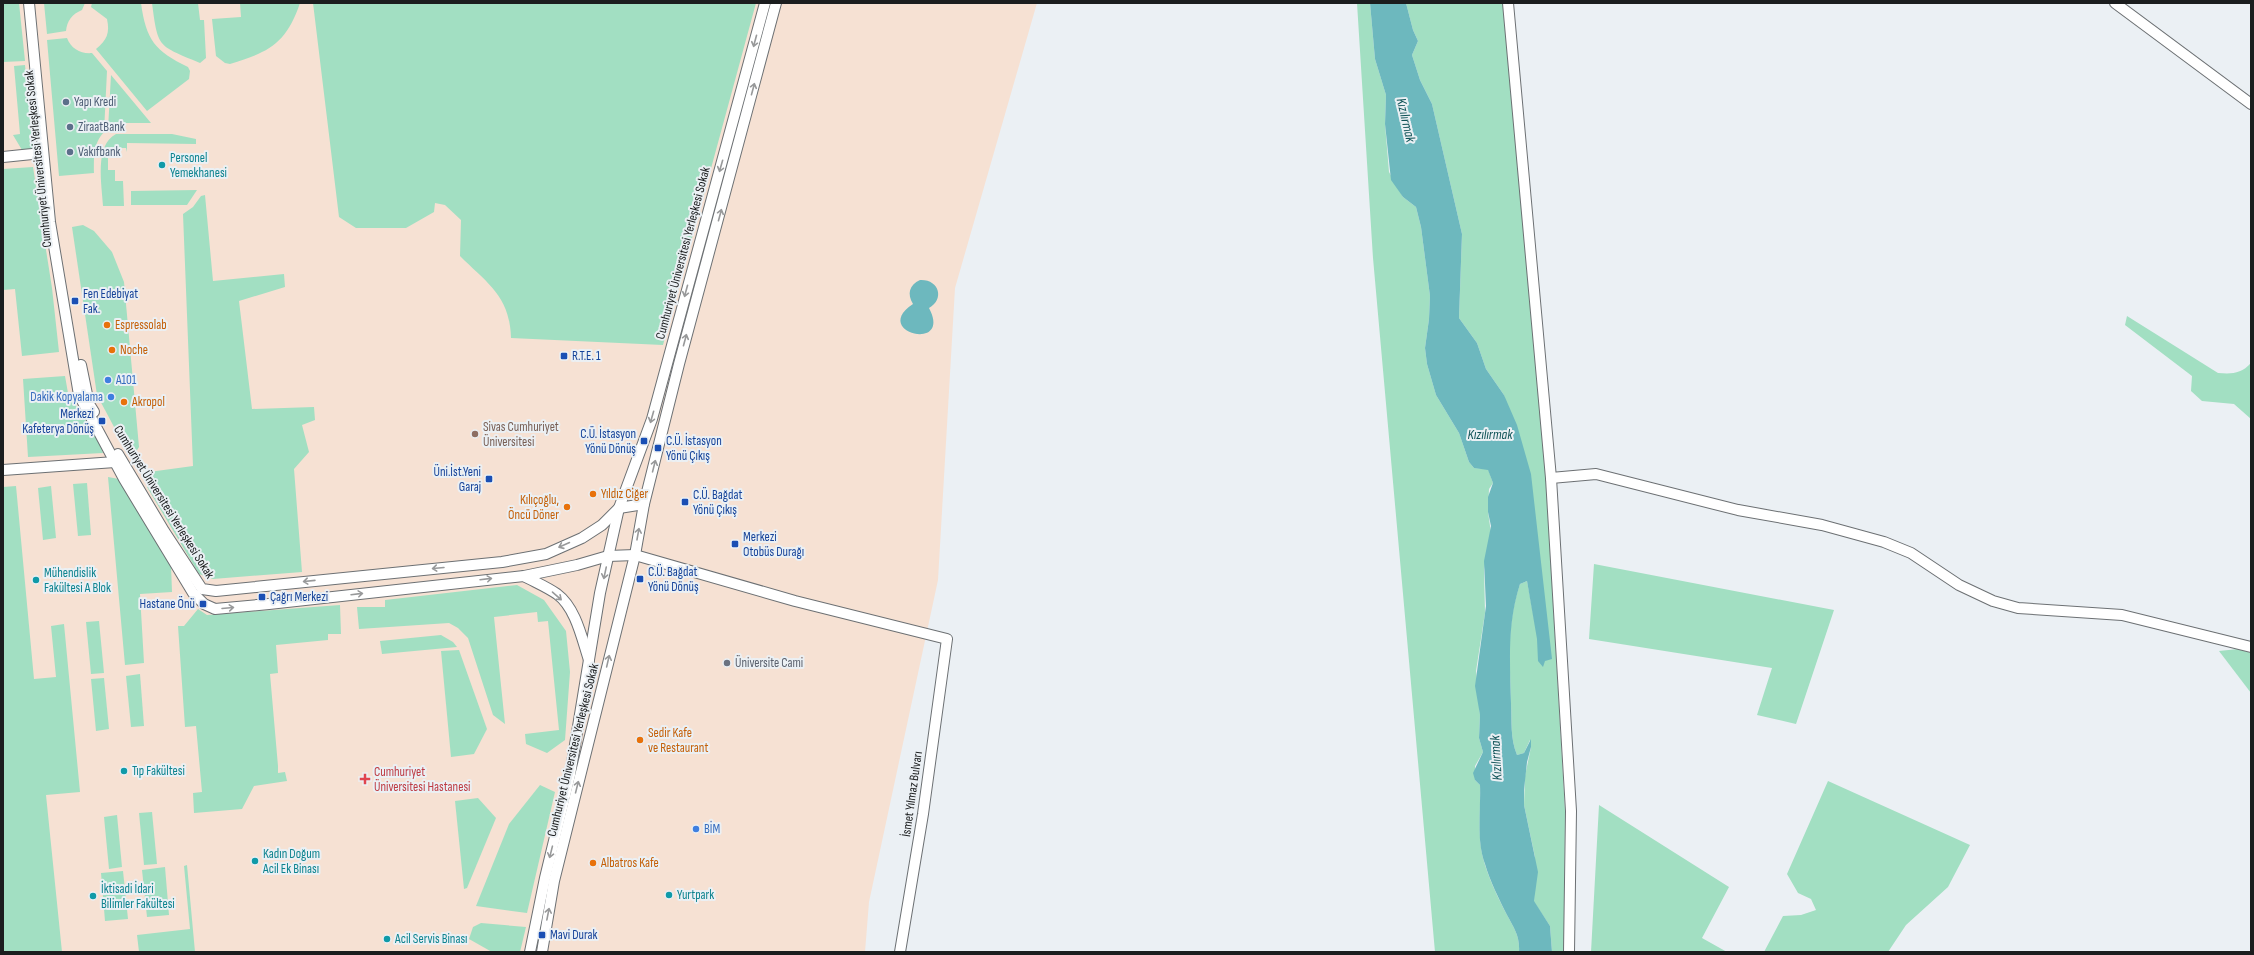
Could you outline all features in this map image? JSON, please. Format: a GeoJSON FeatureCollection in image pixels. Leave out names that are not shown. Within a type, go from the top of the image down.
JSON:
{"type":"FeatureCollection","features":[{"type":"Feature","properties":{"kind":"street","name":"Cumhuriyet Üniversitesi Yerleşkesi Sokak"},"geometry":{"type":"LineString","coordinates":[[29,3],[42,154],[50,222],[79,395],[83,406],[186,583],[204,604],[215,609],[524,576],[578,566],[608,556],[635,555],[795,601],[947,639]]}},
{"type":"Feature","properties":{"kind":"street","name":"Cumhuriyet Üniversitesi Yerleşkesi Sokak"},"geometry":{"type":"LineString","coordinates":[[35,3],[56,222],[90,404],[164,531],[202,589],[216,591],[502,562],[546,554],[582,538],[602,525],[619,508]]}},
{"type":"Feature","properties":{"kind":"street","name":"Cumhuriyet Üniversitesi Yerleşkesi Sokak"},"geometry":{"type":"LineString","coordinates":[[530,952],[545,878],[570,775],[590,664],[600,593],[619,508],[652,419],[766,3]]}},
{"type":"Feature","properties":{"kind":"street","name":"Cumhuriyet Üniversitesi Yerleşkesi Sokak"},"geometry":{"type":"LineString","coordinates":[[542,952],[554,880],[635,555],[644,504],[679,364],[776,3]]}},
{"type":"Feature","properties":{"kind":"street"},"geometry":{"type":"LineString","coordinates":[[1508,3],[1551,478],[1571,811],[1569,952]]}},
{"type":"Feature","properties":{"kind":"street"},"geometry":{"type":"LineString","coordinates":[[2115,3],[2251,104]]}},
{"type":"Feature","properties":{"kind":"street","name":"Cumhuriyet Üniversitesi Yerleşkesi Sokak"},"geometry":{"type":"LineString","coordinates":[[3,157],[42,154]]}},
{"type":"Feature","properties":{"kind":"street","name":"Cumhuriyet Üniversitesi Yerleşkesi Sokak"},"geometry":{"type":"LineString","coordinates":[[3,470],[115,462]]}},
{"type":"Feature","properties":{"kind":"street"},"geometry":{"type":"LineString","coordinates":[[1551,478],[1596,474],[1738,510],[1822,525],[1884,542],[1911,553],[1977,595],[1999,603],[2018,608],[2122,615],[2251,647]]}},
{"type":"Feature","properties":{"kind":"street"},"geometry":{"type":"LineString","coordinates":[[619,508],[644,504]]}},
{"type":"Feature","properties":{"kind":"street","name":"Cumhuriyet Üniversitesi Yerleşkesi Sokak"},"geometry":{"type":"LineString","coordinates":[[524,576],[558,594],[570,610],[580,631],[590,664]]}},
{"type":"Feature","properties":{"kind":"street","name":"İsmet Yılmaz Bulvarı"},"geometry":{"type":"LineString","coordinates":[[900,952],[923,814],[947,639]]}},
{"type":"Feature","properties":{"kind":"shaded area","name":"Sivas Cumhuriyet Üniversitesi"},"geometry":{"type":"Polygon","coordinates":[[[3,3],[1037,3],[955,288],[938,580],[869,902],[865,952],[3,952],[3,3]]]}},
{"type":"Feature","properties":{"kind":"green space"},"geometry":{"type":"Polygon","coordinates":[[[3,3],[19,3],[25,61],[3,62],[3,3]]]}},
{"type":"Feature","properties":{"kind":"green space"},"geometry":{"type":"Polygon","coordinates":[[[44,3],[85,3],[82,10],[71,18],[66,31],[47,34],[44,3]]]}},
{"type":"Feature","properties":{"kind":"green space"},"geometry":{"type":"Polygon","coordinates":[[[92,3],[141,3],[146,26],[154,43],[167,55],[188,67],[190,71],[189,79],[147,111],[96,49],[107,36],[108,24],[107,19],[91,7],[92,3]]]}},
{"type":"Feature","properties":{"kind":"green space"},"geometry":{"type":"Polygon","coordinates":[[[152,3],[198,3],[200,20],[204,20],[206,58],[200,63],[162,44],[156,29],[152,3]]]}},
{"type":"Feature","properties":{"kind":"green space"},"geometry":{"type":"Polygon","coordinates":[[[240,3],[300,3],[289,28],[274,44],[266,50],[244,60],[230,64],[225,63],[216,56],[212,19],[241,17],[240,3]]]}},
{"type":"Feature","properties":{"kind":"green space"},"geometry":{"type":"Polygon","coordinates":[[[313,3],[756,3],[663,345],[511,338],[510,324],[502,301],[488,283],[460,256],[461,220],[445,205],[435,203],[434,212],[406,228],[356,228],[339,217],[313,3]]]}},
{"type":"Feature","properties":{"kind":"green space"},"geometry":{"type":"Polygon","coordinates":[[[1357,3],[1370,3],[1375,59],[1386,95],[1385,124],[1389,172],[1403,197],[1416,207],[1421,227],[1430,296],[1429,319],[1425,348],[1427,364],[1436,395],[1459,433],[1469,462],[1474,468],[1488,469],[1493,483],[1489,489],[1488,512],[1491,533],[1484,569],[1485,613],[1476,671],[1480,715],[1479,738],[1483,752],[1475,766],[1475,780],[1480,785],[1480,831],[1483,858],[1500,902],[1516,932],[1519,941],[1519,952],[1435,952],[1373,258],[1357,3]]]}},
{"type":"Feature","properties":{"kind":"green space"},"geometry":{"type":"Polygon","coordinates":[[[1406,3],[1503,3],[1546,479],[1565,811],[1564,952],[1552,952],[1550,926],[1534,902],[1535,857],[1524,805],[1525,776],[1531,747],[1530,740],[1524,753],[1517,755],[1512,736],[1510,658],[1511,629],[1520,584],[1527,581],[1543,666],[1504,395],[1486,369],[1477,343],[1459,318],[1462,234],[1432,104],[1420,80],[1412,55],[1418,41],[1413,30],[1406,3]]]}},
{"type":"Feature","properties":{"kind":"green space"},"geometry":{"type":"Polygon","coordinates":[[[67,38],[71,45],[80,52],[92,53],[107,71],[104,132],[96,146],[94,156],[94,173],[59,176],[47,40],[67,38]]]}},
{"type":"Feature","properties":{"kind":"green space"},"geometry":{"type":"Polygon","coordinates":[[[25,65],[33,149],[22,150],[13,135],[20,134],[14,66],[25,65]]]}},
{"type":"Feature","properties":{"kind":"green space"},"geometry":{"type":"Polygon","coordinates":[[[111,75],[151,123],[122,123],[108,129],[111,75]]]}},
{"type":"Feature","properties":{"kind":"green space"},"geometry":{"type":"Polygon","coordinates":[[[116,134],[172,134],[196,139],[196,144],[127,143],[127,152],[126,148],[115,148],[115,158],[108,158],[108,170],[115,170],[115,181],[123,181],[124,206],[103,206],[101,177],[102,156],[109,139],[116,134]]]}},
{"type":"Feature","properties":{"kind":"green space"},"geometry":{"type":"Polygon","coordinates":[[[33,167],[52,288],[59,352],[22,356],[15,289],[3,290],[3,169],[33,167]]]}},
{"type":"Feature","properties":{"kind":"green space"},"geometry":{"type":"Polygon","coordinates":[[[197,190],[187,205],[131,205],[131,191],[197,190]]]}},
{"type":"Feature","properties":{"kind":"green space"},"geometry":{"type":"Polygon","coordinates":[[[205,195],[213,281],[284,274],[285,287],[239,301],[252,409],[314,407],[315,420],[302,425],[309,452],[294,469],[302,572],[213,579],[199,574],[147,487],[149,472],[193,466],[183,214],[193,207],[201,196],[205,195]]]}},
{"type":"Feature","properties":{"kind":"green space"},"geometry":{"type":"Polygon","coordinates":[[[83,225],[94,231],[112,252],[124,282],[139,447],[134,455],[129,455],[97,395],[72,227],[83,225]]]}},
{"type":"Feature","properties":{"kind":"green space"},"geometry":{"type":"Polygon","coordinates":[[[2127,316],[2218,373],[2240,371],[2251,363],[2251,419],[2234,404],[2202,401],[2191,391],[2192,376],[2125,325],[2127,316]]]}},
{"type":"Feature","properties":{"kind":"green space"},"geometry":{"type":"Polygon","coordinates":[[[65,376],[68,393],[100,443],[103,453],[28,457],[23,379],[65,376]]]}},
{"type":"Feature","properties":{"kind":"green space"},"geometry":{"type":"Polygon","coordinates":[[[108,477],[119,479],[171,565],[172,592],[140,594],[144,663],[125,665],[108,477]]]}},
{"type":"Feature","properties":{"kind":"green space"},"geometry":{"type":"Polygon","coordinates":[[[87,483],[91,535],[78,536],[73,484],[87,483]]]}},
{"type":"Feature","properties":{"kind":"green space"},"geometry":{"type":"Polygon","coordinates":[[[16,486],[34,679],[56,677],[51,626],[64,624],[80,792],[46,795],[62,952],[3,952],[3,487],[16,486]]]}},
{"type":"Feature","properties":{"kind":"green space"},"geometry":{"type":"Polygon","coordinates":[[[51,486],[56,538],[43,540],[38,488],[51,486]]]}},
{"type":"Feature","properties":{"kind":"green space"},"geometry":{"type":"Polygon","coordinates":[[[1594,564],[1834,610],[1796,724],[1757,715],[1772,668],[1589,639],[1594,564]]]}},
{"type":"Feature","properties":{"kind":"green space"},"geometry":{"type":"Polygon","coordinates":[[[517,585],[544,600],[566,631],[570,672],[565,740],[547,753],[526,744],[525,734],[559,730],[548,621],[538,622],[537,612],[494,617],[505,724],[493,715],[468,638],[458,628],[449,623],[359,629],[357,607],[385,607],[385,600],[517,585]]]}},
{"type":"Feature","properties":{"kind":"green space"},"geometry":{"type":"Polygon","coordinates":[[[340,605],[341,634],[328,634],[328,640],[276,645],[278,673],[270,674],[278,773],[285,772],[287,781],[254,786],[242,809],[194,813],[193,793],[202,792],[196,726],[185,727],[178,626],[184,626],[198,609],[207,615],[340,605]]]}},
{"type":"Feature","properties":{"kind":"green space"},"geometry":{"type":"Polygon","coordinates":[[[99,621],[104,673],[91,674],[86,622],[99,621]]]}},
{"type":"Feature","properties":{"kind":"green space"},"geometry":{"type":"Polygon","coordinates":[[[441,635],[453,642],[457,647],[382,654],[380,641],[441,635]]]}},
{"type":"Feature","properties":{"kind":"green space"},"geometry":{"type":"Polygon","coordinates":[[[2238,649],[2251,653],[2251,693],[2219,651],[2238,649]]]}},
{"type":"Feature","properties":{"kind":"green space"},"geometry":{"type":"Polygon","coordinates":[[[459,650],[487,729],[474,754],[451,757],[441,651],[459,650]]]}},
{"type":"Feature","properties":{"kind":"green space"},"geometry":{"type":"Polygon","coordinates":[[[140,674],[144,726],[131,727],[126,676],[140,674]]]}},
{"type":"Feature","properties":{"kind":"green space"},"geometry":{"type":"Polygon","coordinates":[[[104,678],[109,729],[96,731],[91,679],[104,678]]]}},
{"type":"Feature","properties":{"kind":"green space"},"geometry":{"type":"Polygon","coordinates":[[[1828,781],[1970,845],[1948,887],[1906,925],[1888,952],[1764,952],[1783,916],[1801,915],[1816,910],[1811,899],[1798,893],[1787,874],[1828,781]]]}},
{"type":"Feature","properties":{"kind":"green space"},"geometry":{"type":"Polygon","coordinates":[[[540,785],[555,792],[527,913],[476,906],[509,824],[540,785]]]}},
{"type":"Feature","properties":{"kind":"green space"},"geometry":{"type":"Polygon","coordinates":[[[478,798],[496,818],[467,888],[464,889],[455,801],[478,798]]]}},
{"type":"Feature","properties":{"kind":"green space"},"geometry":{"type":"Polygon","coordinates":[[[1599,805],[1729,887],[1702,938],[1727,952],[1591,952],[1599,805]]]}},
{"type":"Feature","properties":{"kind":"green space"},"geometry":{"type":"Polygon","coordinates":[[[152,812],[157,864],[144,865],[139,813],[152,812]]]}},
{"type":"Feature","properties":{"kind":"green space"},"geometry":{"type":"Polygon","coordinates":[[[117,815],[122,867],[109,869],[104,817],[117,815]]]}},
{"type":"Feature","properties":{"kind":"green space"},"geometry":{"type":"Polygon","coordinates":[[[187,865],[195,952],[139,952],[137,935],[190,929],[184,866],[187,865]]]}},
{"type":"Feature","properties":{"kind":"green space"},"geometry":{"type":"Polygon","coordinates":[[[165,867],[169,915],[147,917],[142,870],[165,867]]]}},
{"type":"Feature","properties":{"kind":"green space"},"geometry":{"type":"Polygon","coordinates":[[[123,871],[128,919],[105,921],[101,873],[123,871]]]}},
{"type":"Feature","properties":{"kind":"green space"},"geometry":{"type":"Polygon","coordinates":[[[481,923],[526,927],[520,952],[492,952],[469,939],[473,927],[481,923]]]}},
{"type":"Feature","properties":{"kind":"water","name":"Kızılırmak"},"geometry":{"type":"Polygon","coordinates":[[[1370,3],[1406,3],[1413,30],[1418,41],[1412,55],[1420,80],[1432,104],[1462,234],[1459,318],[1477,343],[1486,369],[1504,395],[1517,425],[1531,474],[1552,659],[1545,661],[1543,667],[1538,661],[1537,639],[1527,581],[1520,584],[1511,628],[1510,658],[1512,729],[1513,742],[1517,755],[1524,753],[1531,739],[1524,790],[1524,805],[1538,872],[1534,901],[1550,926],[1552,952],[1519,952],[1519,941],[1516,932],[1492,883],[1482,855],[1480,835],[1480,785],[1475,780],[1473,773],[1483,752],[1479,738],[1480,715],[1475,686],[1486,606],[1484,561],[1491,526],[1488,512],[1488,497],[1493,483],[1488,470],[1474,468],[1469,462],[1459,433],[1436,395],[1427,364],[1425,348],[1429,319],[1430,296],[1421,227],[1416,207],[1403,197],[1391,180],[1385,124],[1386,95],[1375,59],[1370,3]]]}},
{"type":"Feature","properties":{"kind":"water"},"geometry":{"type":"Polygon","coordinates":[[[920,280],[932,283],[938,290],[937,300],[929,308],[933,322],[931,330],[923,334],[914,333],[905,329],[901,323],[902,314],[913,304],[910,297],[911,287],[920,280]]]}},
{"type":"Feature","properties":{"kind":"place","name":"Yapı Kredi"},"geometry":{"type":"Point","coordinates":[66,102]}},
{"type":"Feature","properties":{"kind":"place","name":"ZiraatBank"},"geometry":{"type":"Point","coordinates":[70,127]}},
{"type":"Feature","properties":{"kind":"place","name":"Vakıfbank"},"geometry":{"type":"Point","coordinates":[70,152]}},
{"type":"Feature","properties":{"kind":"place","name":"Personel Yemekhanesi"},"geometry":{"type":"Point","coordinates":[162,165]}},
{"type":"Feature","properties":{"kind":"place","name":"Fen Edebiyat Fak."},"geometry":{"type":"Point","coordinates":[75,301]}},
{"type":"Feature","properties":{"kind":"place","name":"Espressolab"},"geometry":{"type":"Point","coordinates":[107,325]}},
{"type":"Feature","properties":{"kind":"place","name":"Noche"},"geometry":{"type":"Point","coordinates":[112,350]}},
{"type":"Feature","properties":{"kind":"place","name":"R.T.E. 1"},"geometry":{"type":"Point","coordinates":[564,356]}},
{"type":"Feature","properties":{"kind":"place","name":"A101"},"geometry":{"type":"Point","coordinates":[108,380]}},
{"type":"Feature","properties":{"kind":"place","name":"Dakik Kopyalama"},"geometry":{"type":"Point","coordinates":[111,397]}},
{"type":"Feature","properties":{"kind":"place","name":"Akropol"},"geometry":{"type":"Point","coordinates":[124,402]}},
{"type":"Feature","properties":{"kind":"place","name":"Merkezi Kafeterya Dönüş"},"geometry":{"type":"Point","coordinates":[102,421]}},
{"type":"Feature","properties":{"kind":"place","name":"Sivas Cumhuriyet Üniversitesi"},"geometry":{"type":"Point","coordinates":[475,434]}},
{"type":"Feature","properties":{"kind":"place","name":"C.Ü. İstasyon Yönü Dönüş"},"geometry":{"type":"Point","coordinates":[644,441]}},
{"type":"Feature","properties":{"kind":"place","name":"C.Ü. İstasyon Yönü Çıkış"},"geometry":{"type":"Point","coordinates":[658,448]}},
{"type":"Feature","properties":{"kind":"place","name":"Üni.İst.Yeni Garaj"},"geometry":{"type":"Point","coordinates":[489,479]}},
{"type":"Feature","properties":{"kind":"place","name":"Yıldız Ciğer"},"geometry":{"type":"Point","coordinates":[593,494]}},
{"type":"Feature","properties":{"kind":"place","name":"C.Ü. Bağdat Yönü Çıkış"},"geometry":{"type":"Point","coordinates":[685,502]}},
{"type":"Feature","properties":{"kind":"place","name":"Kılıçoğlu, Öncü Döner"},"geometry":{"type":"Point","coordinates":[567,507]}},
{"type":"Feature","properties":{"kind":"place","name":"Merkezi Otobüs Durağı"},"geometry":{"type":"Point","coordinates":[735,544]}},
{"type":"Feature","properties":{"kind":"place","name":"C.Ü. Bağdat Yönü Dönüş"},"geometry":{"type":"Point","coordinates":[640,579]}},
{"type":"Feature","properties":{"kind":"place","name":"Mühendislik Fakültesi A Blok"},"geometry":{"type":"Point","coordinates":[36,580]}},
{"type":"Feature","properties":{"kind":"place","name":"Çağrı Merkezi"},"geometry":{"type":"Point","coordinates":[262,597]}},
{"type":"Feature","properties":{"kind":"place","name":"Hastane Önü"},"geometry":{"type":"Point","coordinates":[203,604]}},
{"type":"Feature","properties":{"kind":"place","name":"Üniversite Cami"},"geometry":{"type":"Point","coordinates":[727,663]}},
{"type":"Feature","properties":{"kind":"place","name":"Sedir Kafe ve Restaurant"},"geometry":{"type":"Point","coordinates":[640,740]}},
{"type":"Feature","properties":{"kind":"place","name":"Tıp Fakültesi"},"geometry":{"type":"Point","coordinates":[124,771]}},
{"type":"Feature","properties":{"kind":"place","name":"Cumhuriyet Üniversitesi Hastanesi"},"geometry":{"type":"Point","coordinates":[365,779]}},
{"type":"Feature","properties":{"kind":"place","name":"BİM"},"geometry":{"type":"Point","coordinates":[696,829]}},
{"type":"Feature","properties":{"kind":"place","name":"Kadın Doğum Acil Ek Binası"},"geometry":{"type":"Point","coordinates":[255,861]}},
{"type":"Feature","properties":{"kind":"place","name":"Albatros Kafe"},"geometry":{"type":"Point","coordinates":[593,863]}},
{"type":"Feature","properties":{"kind":"place","name":"Yurtpark"},"geometry":{"type":"Point","coordinates":[669,895]}},
{"type":"Feature","properties":{"kind":"place","name":"İktisadi İdari Bilimler Fakültesi"},"geometry":{"type":"Point","coordinates":[93,896]}},
{"type":"Feature","properties":{"kind":"place","name":"Mavi Durak"},"geometry":{"type":"Point","coordinates":[542,935]}},
{"type":"Feature","properties":{"kind":"place","name":"Acil Servis Binası"},"geometry":{"type":"Point","coordinates":[387,939]}}]}
